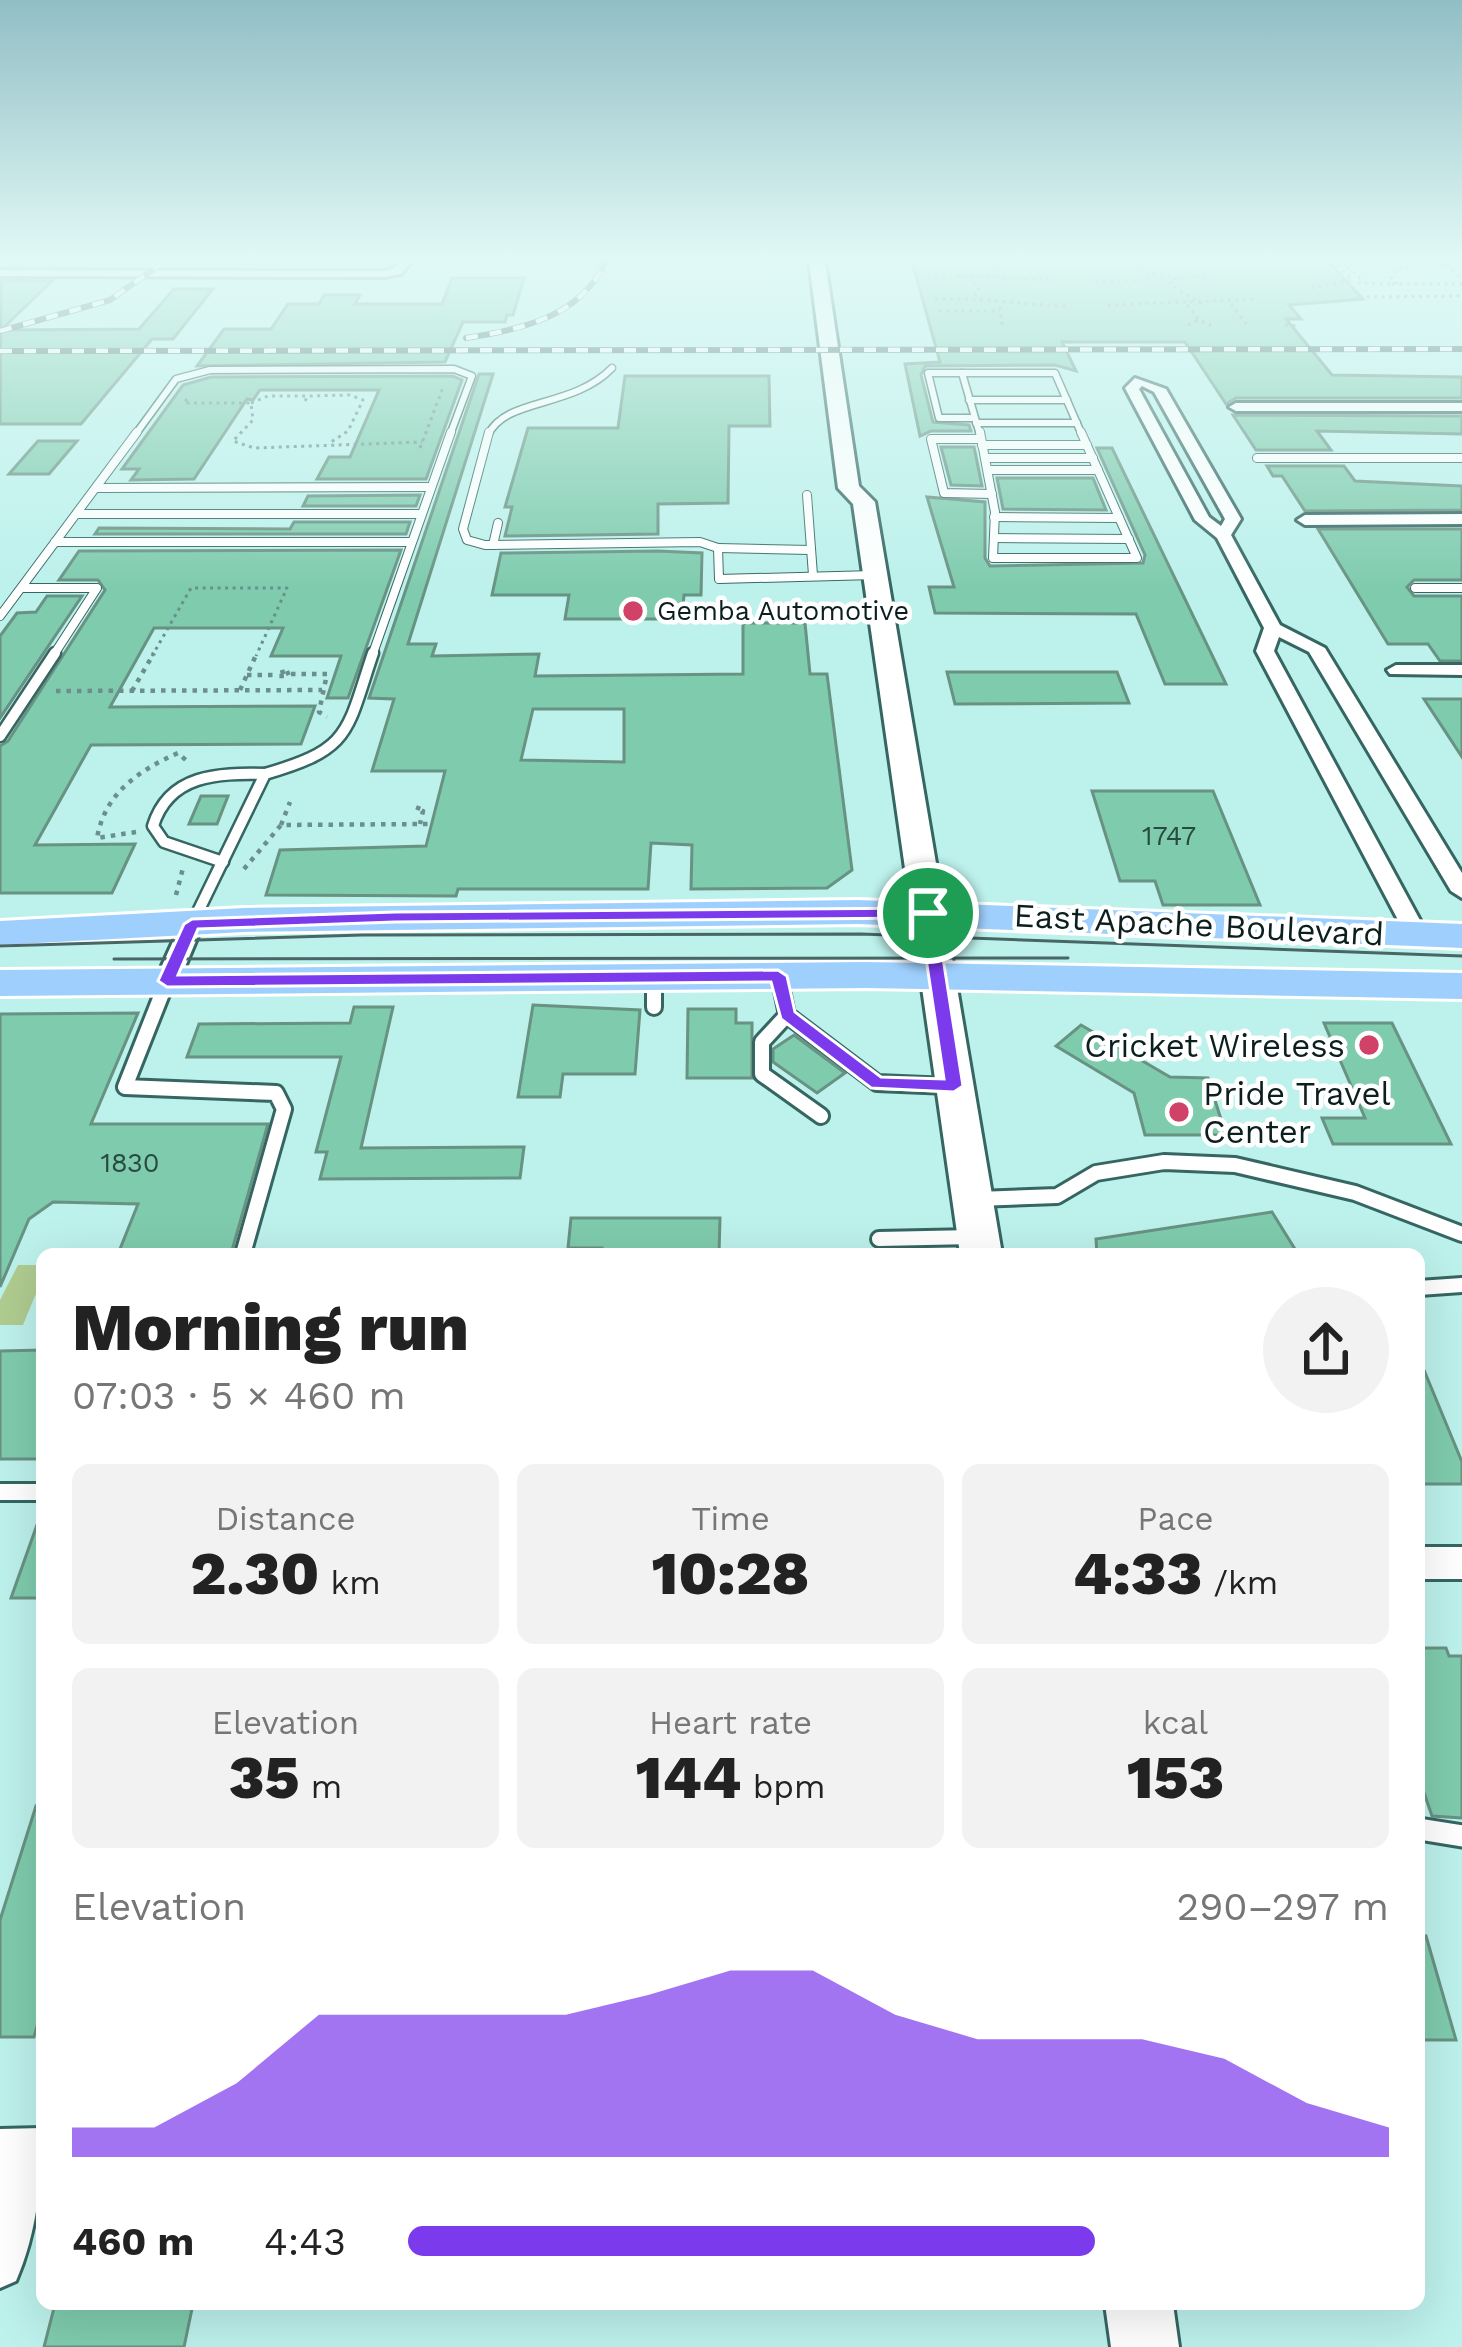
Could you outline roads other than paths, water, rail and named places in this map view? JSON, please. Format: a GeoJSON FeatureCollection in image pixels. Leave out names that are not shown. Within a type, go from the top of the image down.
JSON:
{"type":"FeatureCollection","features":[{"type":"Feature","properties":{"kind":"main road"},"geometry":{"type":"LineString","coordinates":[[833,371],[849,488],[870,495],[874,575],[977,1230]]}},
{"type":"Feature","properties":{"kind":"main road","name":"East Apache Boulevard"},"geometry":{"type":"LineString","coordinates":[[0,933],[395,917],[928,913],[1462,936]]}},
{"type":"Feature","properties":{"kind":"main road","name":"East Apache Boulevard"},"geometry":{"type":"LineString","coordinates":[[0,983],[167,981],[783,995],[937,976],[1462,986]]}},
{"type":"Feature","properties":{"kind":"main road"},"geometry":{"type":"LineString","coordinates":[[1140,2310],[1145,2347]]}},
{"type":"Feature","properties":{"kind":"street"},"geometry":{"type":"LineString","coordinates":[[1223,535],[1233,519],[1159,388],[1140,381],[1132,388],[1203,520],[1223,535],[1273,628],[1316,648],[1462,891]]}},
{"type":"Feature","properties":{"kind":"street"},"geometry":{"type":"LineString","coordinates":[[1236,406],[1462,406]]}},
{"type":"Feature","properties":{"kind":"street"},"geometry":{"type":"LineString","coordinates":[[1305,520],[1462,520]]}},
{"type":"Feature","properties":{"kind":"street"},"geometry":{"type":"LineString","coordinates":[[1273,628],[1265,651],[1417,935]]}},
{"type":"Feature","properties":{"kind":"street"},"geometry":{"type":"LineString","coordinates":[[1396,670],[1462,670]]}},
{"type":"Feature","properties":{"kind":"street"},"geometry":{"type":"LineString","coordinates":[[167,981],[192,924]]}},
{"type":"Feature","properties":{"kind":"street"},"geometry":{"type":"LineString","coordinates":[[1425,1563],[1462,1563]]}},
{"type":"Feature","properties":{"kind":"street"},"geometry":{"type":"LineString","coordinates":[[0,2265],[24,2150]]}},
{"type":"Feature","properties":{"kind":"lane"},"geometry":{"type":"LineString","coordinates":[[0,616],[176,379],[190,372],[384,371]]}},
{"type":"Feature","properties":{"kind":"lane"},"geometry":{"type":"LineString","coordinates":[[223,862],[164,842],[153,826],[155,812],[178,787],[199,778],[265,774],[317,759],[346,734],[409,542],[472,376],[456,371]]}},
{"type":"Feature","properties":{"kind":"lane"},"geometry":{"type":"LineString","coordinates":[[610,371],[603,380],[561,403],[512,409],[493,423],[464,529],[466,540],[493,545],[700,542],[718,548],[811,550]]}},
{"type":"Feature","properties":{"kind":"lane"},"geometry":{"type":"LineString","coordinates":[[962,373],[970,400],[975,420],[981,442],[986,458],[994,517],[993,558],[1137,558],[1055,373],[962,373],[928,373],[939,418],[975,420],[1077,423]]}},
{"type":"Feature","properties":{"kind":"lane"},"geometry":{"type":"LineString","coordinates":[[970,400],[1067,400]]}},
{"type":"Feature","properties":{"kind":"lane"},"geometry":{"type":"LineString","coordinates":[[992,494],[944,493],[931,439],[1087,445]]}},
{"type":"Feature","properties":{"kind":"lane"},"geometry":{"type":"LineString","coordinates":[[986,458],[1093,458]]}},
{"type":"Feature","properties":{"kind":"lane"},"geometry":{"type":"LineString","coordinates":[[1257,458],[1462,458]]}},
{"type":"Feature","properties":{"kind":"lane"},"geometry":{"type":"LineString","coordinates":[[988,470],[1098,470]]}},
{"type":"Feature","properties":{"kind":"lane"},"geometry":{"type":"LineString","coordinates":[[97,488],[430,488]]}},
{"type":"Feature","properties":{"kind":"lane"},"geometry":{"type":"LineString","coordinates":[[807,495],[813,575]]}},
{"type":"Feature","properties":{"kind":"lane"},"geometry":{"type":"LineString","coordinates":[[76,514],[420,514]]}},
{"type":"Feature","properties":{"kind":"lane"},"geometry":{"type":"LineString","coordinates":[[994,517],[1119,518]]}},
{"type":"Feature","properties":{"kind":"lane"},"geometry":{"type":"LineString","coordinates":[[493,545],[498,523]]}},
{"type":"Feature","properties":{"kind":"lane"},"geometry":{"type":"LineString","coordinates":[[994,538],[1129,538]]}},
{"type":"Feature","properties":{"kind":"lane"},"geometry":{"type":"LineString","coordinates":[[56,542],[409,542]]}},
{"type":"Feature","properties":{"kind":"lane"},"geometry":{"type":"LineString","coordinates":[[718,548],[718,579],[874,575]]}},
{"type":"Feature","properties":{"kind":"lane"},"geometry":{"type":"LineString","coordinates":[[0,736],[97,588],[22,588]]}},
{"type":"Feature","properties":{"kind":"lane"},"geometry":{"type":"LineString","coordinates":[[1415,588],[1462,588]]}},
{"type":"Feature","properties":{"kind":"lane"},"geometry":{"type":"LineString","coordinates":[[192,924],[265,774]]}},
{"type":"Feature","properties":{"kind":"lane"},"geometry":{"type":"LineString","coordinates":[[167,981],[125,1087],[276,1093],[284,1109],[245,1248]]}},
{"type":"Feature","properties":{"kind":"lane"},"geometry":{"type":"LineString","coordinates":[[821,1116],[762,1074],[762,1042],[783,995],[877,1083],[954,1086]]}},
{"type":"Feature","properties":{"kind":"lane"},"geometry":{"type":"LineString","coordinates":[[879,1239],[977,1230],[1057,1196],[1096,1173],[1164,1162],[1235,1165],[1355,1193],[1462,1234]]}},
{"type":"Feature","properties":{"kind":"lane"},"geometry":{"type":"LineString","coordinates":[[1425,1288],[1462,1285]]}},
{"type":"Feature","properties":{"kind":"lane"},"geometry":{"type":"LineString","coordinates":[[0,1492],[36,1492]]}},
{"type":"Feature","properties":{"kind":"lane"},"geometry":{"type":"LineString","coordinates":[[1425,1829],[1462,1836]]}},
{"type":"Feature","properties":{"kind":"tram line"},"geometry":{"type":"LineString","coordinates":[[0,946],[362,935],[861,934],[1462,956]]}},
{"type":"Feature","properties":{"kind":"tram line"},"geometry":{"type":"LineString","coordinates":[[114,959],[1068,958]]}},
{"type":"Feature","properties":{"kind":"place","name":"Gemba Automotive"},"geometry":{"type":"Point","coordinates":[633,611]}},
{"type":"Feature","properties":{"kind":"place","name":"Cricket Wireless"},"geometry":{"type":"Point","coordinates":[1369,1045]}},
{"type":"Feature","properties":{"kind":"place","name":"Pride Travel Center"},"geometry":{"type":"Point","coordinates":[1179,1112]}}]}
